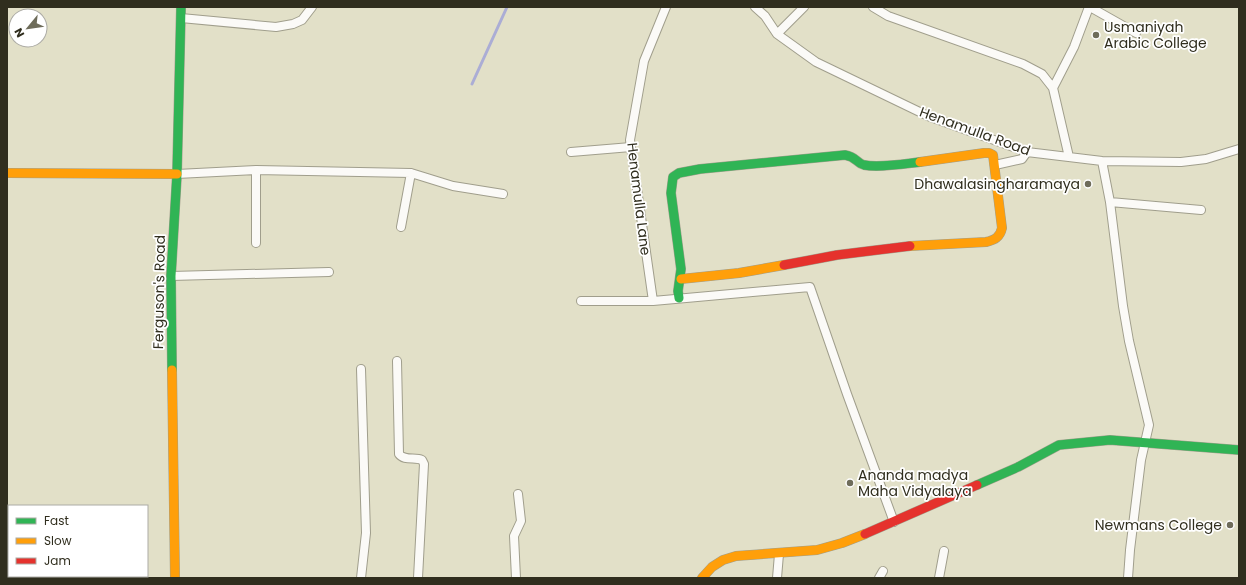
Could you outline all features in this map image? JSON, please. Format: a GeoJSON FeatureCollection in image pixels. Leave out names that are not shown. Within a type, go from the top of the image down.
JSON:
{"type":"FeatureCollection","features":[{"type":"Feature","properties":{"kind":"street","name":"Ferguson's Road"},"geometry":{"type":"LineString","coordinates":[[175,578],[171,276],[178,174],[181,7]]}},
{"type":"Feature","properties":{"kind":"street"},"geometry":{"type":"LineString","coordinates":[[181,18],[276,27],[293,24],[302,20],[312,7]]}},
{"type":"Feature","properties":{"kind":"street","name":"Henamulla Lane"},"geometry":{"type":"LineString","coordinates":[[653,301],[630,140],[644,61],[666,7]]}},
{"type":"Feature","properties":{"kind":"street"},"geometry":{"type":"LineString","coordinates":[[755,7],[765,16],[777,34],[804,7]]}},
{"type":"Feature","properties":{"kind":"street"},"geometry":{"type":"LineString","coordinates":[[873,7],[888,16],[1023,64],[1042,74],[1053,88],[1069,157]]}},
{"type":"Feature","properties":{"kind":"street"},"geometry":{"type":"LineString","coordinates":[[1053,88],[1074,47],[1090,7],[1136,33]]}},
{"type":"Feature","properties":{"kind":"street","name":"Henamulla Road"},"geometry":{"type":"LineString","coordinates":[[777,34],[816,62],[921,112],[1027,152],[1102,161],[1193,161],[1206,160],[1239,149]]}},
{"type":"Feature","properties":{"kind":"street"},"geometry":{"type":"LineString","coordinates":[[571,152],[631,147]]}},
{"type":"Feature","properties":{"kind":"street"},"geometry":{"type":"LineString","coordinates":[[995,166],[1022,159],[1027,152]]}},
{"type":"Feature","properties":{"kind":"street"},"geometry":{"type":"LineString","coordinates":[[679,298],[678,290],[681,279],[671,193],[673,177],[679,173],[700,169],[845,154],[853,156],[861,164],[871,166],[924,162],[989,153],[993,156],[1002,224],[1002,232],[996,240],[986,242],[912,246],[837,255],[739,273],[681,279]]}},
{"type":"Feature","properties":{"kind":"street"},"geometry":{"type":"LineString","coordinates":[[1102,161],[1110,202],[1124,313],[1129,341],[1149,425],[1141,460],[1132,528],[1128,578]]}},
{"type":"Feature","properties":{"kind":"street"},"geometry":{"type":"LineString","coordinates":[[256,170],[256,243]]}},
{"type":"Feature","properties":{"kind":"street"},"geometry":{"type":"LineString","coordinates":[[7,173],[178,174],[256,170],[411,173],[453,186],[503,194]]}},
{"type":"Feature","properties":{"kind":"street"},"geometry":{"type":"LineString","coordinates":[[401,227],[411,173]]}},
{"type":"Feature","properties":{"kind":"street"},"geometry":{"type":"LineString","coordinates":[[1110,202],[1201,210]]}},
{"type":"Feature","properties":{"kind":"street"},"geometry":{"type":"LineString","coordinates":[[171,276],[329,272]]}},
{"type":"Feature","properties":{"kind":"street"},"geometry":{"type":"LineString","coordinates":[[581,301],[653,301],[810,287],[894,522]]}},
{"type":"Feature","properties":{"kind":"street"},"geometry":{"type":"LineString","coordinates":[[397,360],[399,454],[404,458],[422,460],[424,464],[418,578]]}},
{"type":"Feature","properties":{"kind":"street"},"geometry":{"type":"LineString","coordinates":[[361,369],[366,533],[361,578]]}},
{"type":"Feature","properties":{"kind":"street"},"geometry":{"type":"LineString","coordinates":[[702,578],[712,567],[723,560],[736,556],[818,550],[842,543],[894,522],[1018,467],[1059,446],[1110,440],[1145,444],[1239,450]]}},
{"type":"Feature","properties":{"kind":"street"},"geometry":{"type":"LineString","coordinates":[[516,578],[514,536],[521,522],[518,494]]}},
{"type":"Feature","properties":{"kind":"street"},"geometry":{"type":"LineString","coordinates":[[939,578],[944,551]]}},
{"type":"Feature","properties":{"kind":"street"},"geometry":{"type":"LineString","coordinates":[[777,578],[779,554]]}},
{"type":"Feature","properties":{"kind":"waterway"},"geometry":{"type":"LineString","coordinates":[[472,84],[507,7]]}},
{"type":"Feature","properties":{"kind":"traffic: fast"},"geometry":{"type":"LineString","coordinates":[[172,370],[171,276],[177,174],[181,7]]}},
{"type":"Feature","properties":{"kind":"traffic: fast"},"geometry":{"type":"LineString","coordinates":[[679,298],[678,291],[681,269],[671,193],[673,177],[679,173],[700,169],[845,155],[852,157],[861,164],[870,166],[920,162]]}},
{"type":"Feature","properties":{"kind":"traffic: fast"},"geometry":{"type":"LineString","coordinates":[[977,485],[1018,467],[1059,445],[1110,440],[1239,450]]}},
{"type":"Feature","properties":{"kind":"traffic: slow"},"geometry":{"type":"LineString","coordinates":[[910,246],[986,242],[997,238],[1002,228],[993,155],[984,153],[920,162]]}},
{"type":"Feature","properties":{"kind":"traffic: slow"},"geometry":{"type":"LineString","coordinates":[[7,173],[177,174]]}},
{"type":"Feature","properties":{"kind":"traffic: slow"},"geometry":{"type":"LineString","coordinates":[[681,279],[739,273],[784,265]]}},
{"type":"Feature","properties":{"kind":"traffic: slow"},"geometry":{"type":"LineString","coordinates":[[172,370],[175,578]]}},
{"type":"Feature","properties":{"kind":"traffic: slow"},"geometry":{"type":"LineString","coordinates":[[702,578],[712,567],[723,560],[736,556],[817,550],[842,543],[865,534]]}},
{"type":"Feature","properties":{"kind":"traffic: jam"},"geometry":{"type":"LineString","coordinates":[[784,265],[837,255],[910,246]]}},
{"type":"Feature","properties":{"kind":"traffic: jam"},"geometry":{"type":"LineString","coordinates":[[865,534],[977,485]]}},
{"type":"Feature","properties":{"kind":"place","name":"Usmaniyah Arabic College"},"geometry":{"type":"Point","coordinates":[1096,35]}},
{"type":"Feature","properties":{"kind":"place","name":"Dhawalasingharamaya"},"geometry":{"type":"Point","coordinates":[1088,184]}},
{"type":"Feature","properties":{"kind":"place","name":"Ananda madya Maha Vidyalaya"},"geometry":{"type":"Point","coordinates":[850,483]}},
{"type":"Feature","properties":{"kind":"place","name":"Newmans College"},"geometry":{"type":"Point","coordinates":[1230,525]}}]}
